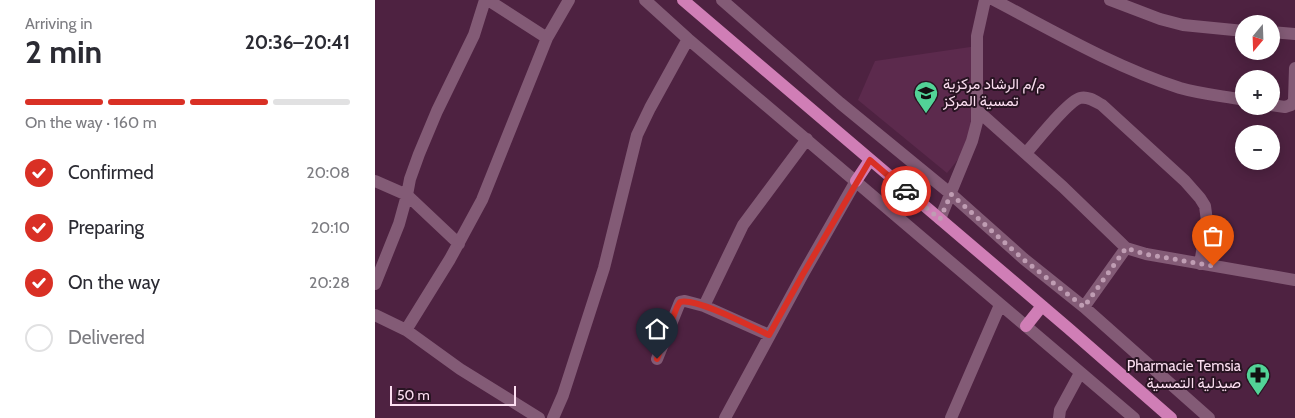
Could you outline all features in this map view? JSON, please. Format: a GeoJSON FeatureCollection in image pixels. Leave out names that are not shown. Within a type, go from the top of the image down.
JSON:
{"type":"FeatureCollection","features":[{"type":"Feature","properties":{"kind":"main road"},"geometry":{"type":"LineString","coordinates":[[683,0],[1171,418]]}},
{"type":"Feature","properties":{"kind":"main road"},"geometry":{"type":"LineString","coordinates":[[856,181],[870,160]]}},
{"type":"Feature","properties":{"kind":"main road"},"geometry":{"type":"LineString","coordinates":[[1026,326],[1042,306]]}},
{"type":"Feature","properties":{"kind":"street"},"geometry":{"type":"LineString","coordinates":[[375,284],[399,224],[407,195],[409,179],[437,111],[474,35],[487,0],[547,38]]}},
{"type":"Feature","properties":{"kind":"street"},"geometry":{"type":"LineString","coordinates":[[406,330],[459,244],[482,200],[547,38],[569,0]]}},
{"type":"Feature","properties":{"kind":"street"},"geometry":{"type":"LineString","coordinates":[[645,0],[688,39],[1134,418]]}},
{"type":"Feature","properties":{"kind":"street"},"geometry":{"type":"LineString","coordinates":[[722,0],[839,103],[951,194],[1024,260],[1084,307],[1209,418]]}},
{"type":"Feature","properties":{"kind":"street"},"geometry":{"type":"LineString","coordinates":[[940,219],[972,141],[977,122],[977,36],[985,0]]}},
{"type":"Feature","properties":{"kind":"street"},"geometry":{"type":"LineString","coordinates":[[994,0],[1084,48],[1155,79],[1183,88],[1235,98]]}},
{"type":"Feature","properties":{"kind":"street"},"geometry":{"type":"LineString","coordinates":[[1110,0],[1146,14],[1183,25],[1235,30]]}},
{"type":"Feature","properties":{"kind":"street"},"geometry":{"type":"LineString","coordinates":[[1280,33],[1295,34]]}},
{"type":"Feature","properties":{"kind":"street"},"geometry":{"type":"LineString","coordinates":[[553,418],[563,395],[604,268],[637,135],[649,108],[688,39]]}},
{"type":"Feature","properties":{"kind":"street"},"geometry":{"type":"LineString","coordinates":[[1280,106],[1291,105],[1294,100],[1295,68]]}},
{"type":"Feature","properties":{"kind":"street"},"geometry":{"type":"LineString","coordinates":[[1026,153],[1068,106],[1077,99],[1086,97],[1102,105],[1201,198],[1205,206],[1207,221],[1200,264]]}},
{"type":"Feature","properties":{"kind":"street"},"geometry":{"type":"LineString","coordinates":[[978,111],[1026,153],[1126,248],[1145,254],[1295,280]]}},
{"type":"Feature","properties":{"kind":"street"},"geometry":{"type":"LineString","coordinates":[[704,306],[743,225],[807,139]]}},
{"type":"Feature","properties":{"kind":"street"},"geometry":{"type":"LineString","coordinates":[[375,181],[407,195],[459,244]]}},
{"type":"Feature","properties":{"kind":"street"},"geometry":{"type":"LineString","coordinates":[[725,418],[769,335],[856,181]]}},
{"type":"Feature","properties":{"kind":"street"},"geometry":{"type":"LineString","coordinates":[[1084,307],[1126,248]]}},
{"type":"Feature","properties":{"kind":"street"},"geometry":{"type":"LineString","coordinates":[[657,359],[680,302],[685,301],[704,306],[769,335]]}},
{"type":"Feature","properties":{"kind":"street"},"geometry":{"type":"LineString","coordinates":[[951,418],[1000,305]]}},
{"type":"Feature","properties":{"kind":"street"},"geometry":{"type":"LineString","coordinates":[[375,315],[406,330],[460,369],[539,418]]}},
{"type":"Feature","properties":{"kind":"street"},"geometry":{"type":"LineString","coordinates":[[1059,418],[1060,410],[1081,373]]}},
{"type":"Feature","properties":{"kind":"shaded area","name":"م/م الرشاد مركزية تمسية المركز"},"geometry":{"type":"Polygon","coordinates":[[[977,46],[976,128],[964,152],[947,173],[858,100],[875,61],[977,46]]]}},
{"type":"Feature","properties":{"kind":"way so far"},"geometry":{"type":"LineString","coordinates":[[906,191],[940,219],[951,194],[1024,260],[1084,307],[1126,248],[1145,254],[1213,266]]}},
{"type":"Feature","properties":{"kind":"place","name":"م/م الرشاد مركزية تمسية المركز"},"geometry":{"type":"Point","coordinates":[926,114]}},
{"type":"Feature","properties":{"kind":"place","name":"Pharmacie Temsia صيدلية التمسية"},"geometry":{"type":"Point","coordinates":[1258,396]}},
{"type":"Feature","properties":{"kind":"route"},"geometry":{"type":"LineString","coordinates":[[657,359],[680,302],[685,301],[704,306],[769,335],[856,181],[870,160],[906,191]]}}]}
